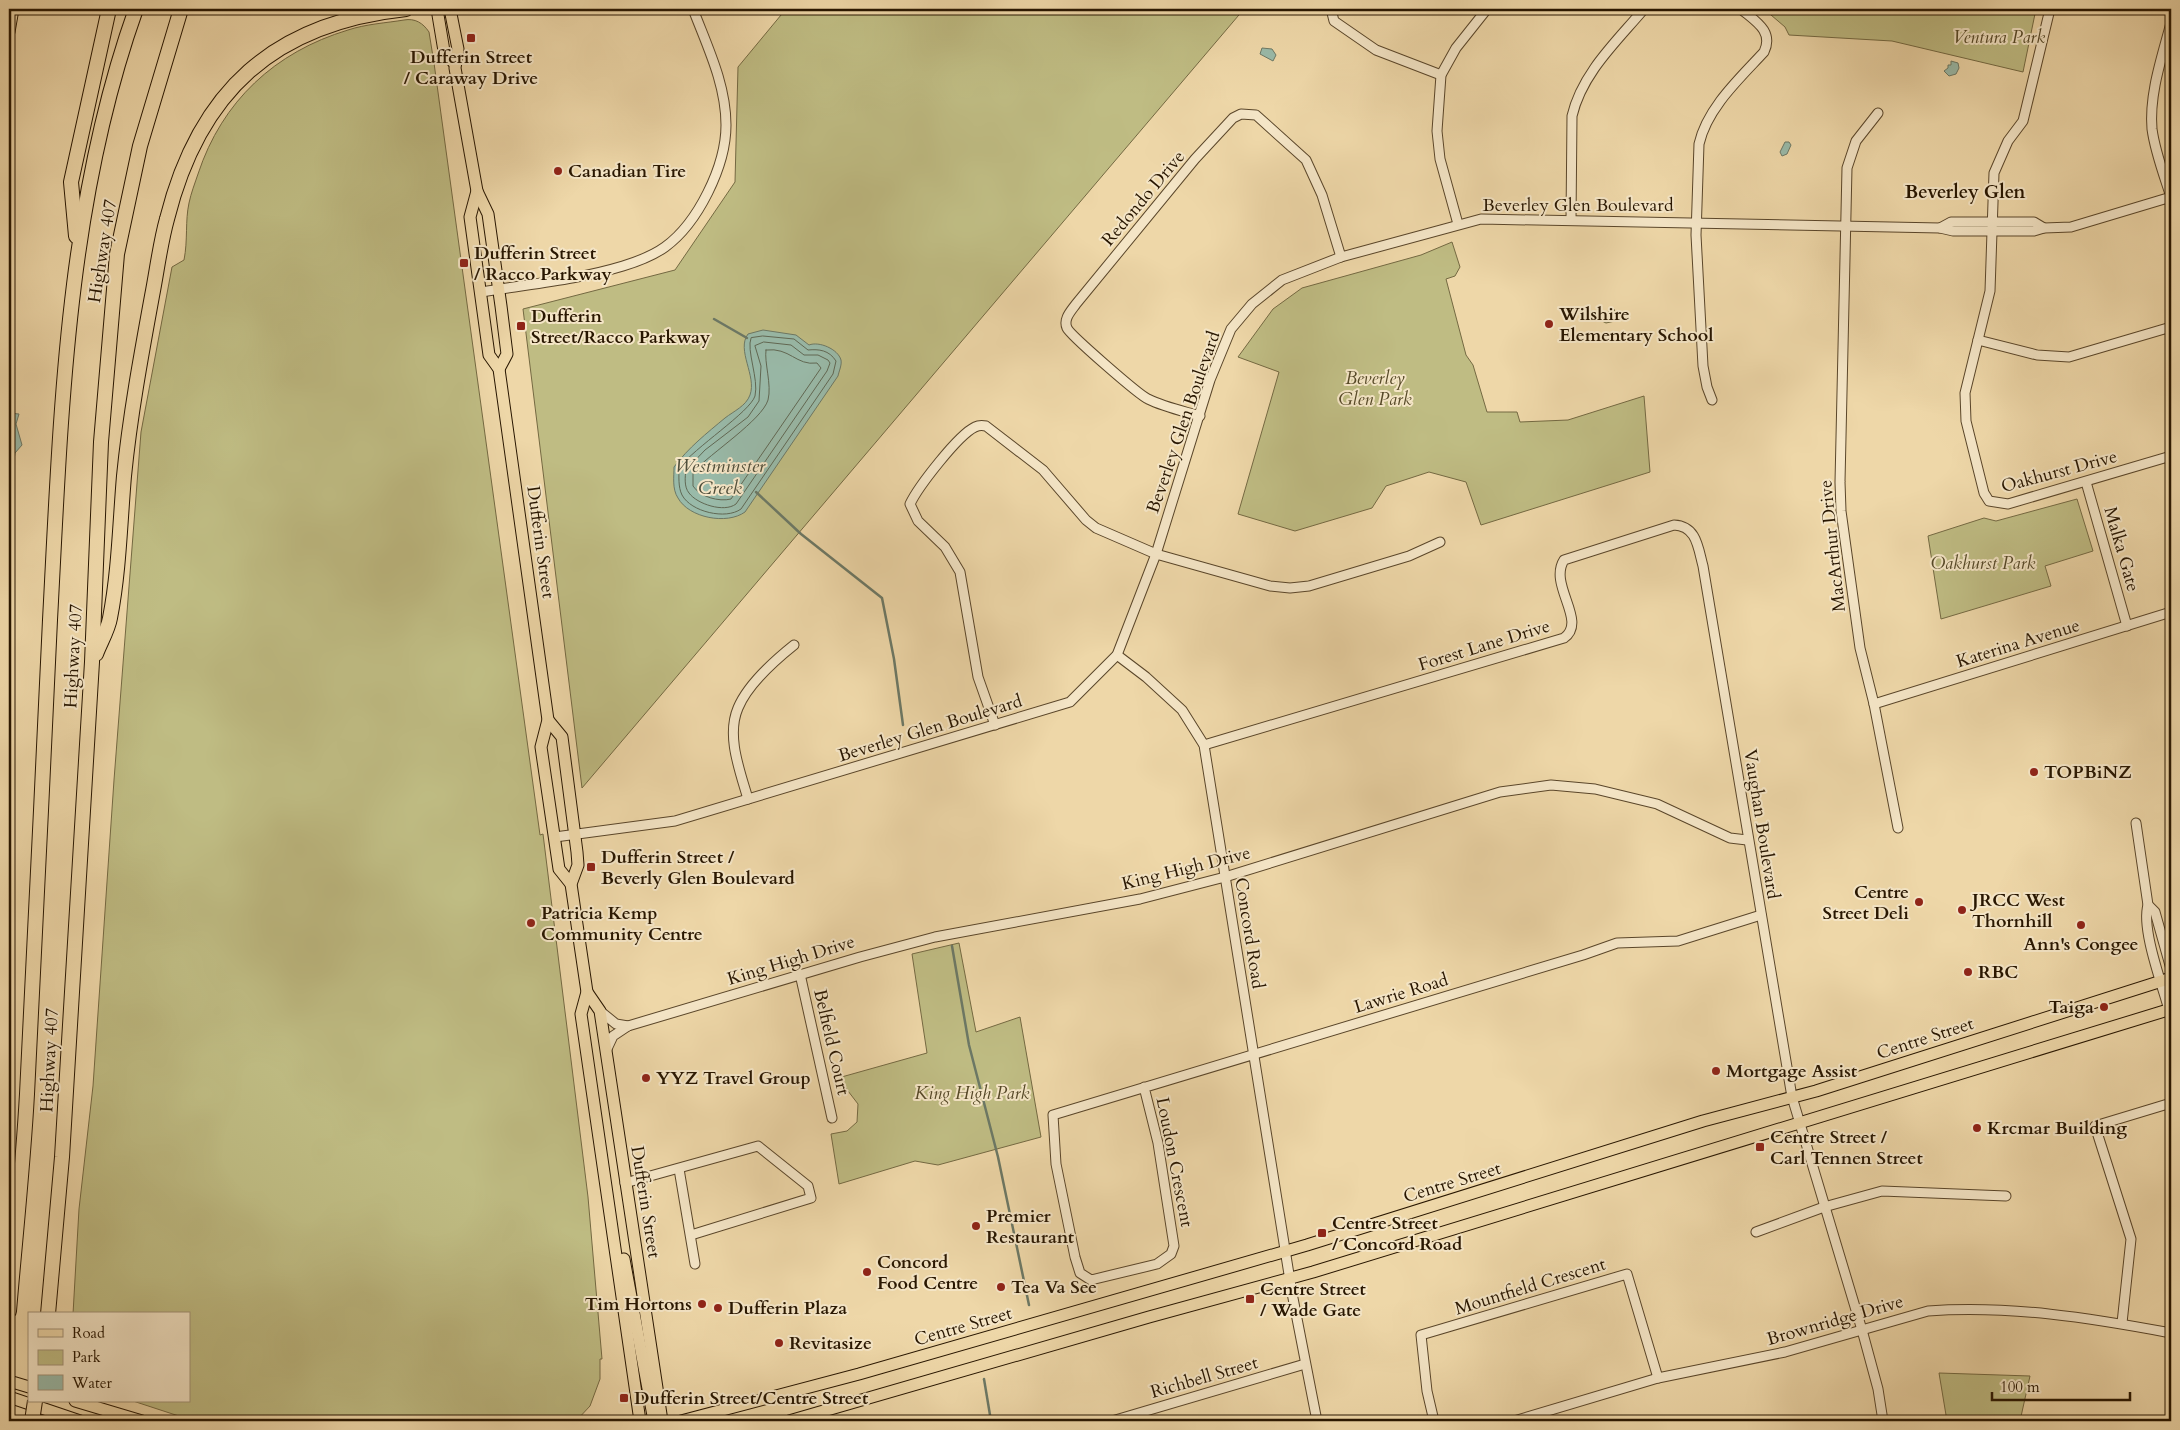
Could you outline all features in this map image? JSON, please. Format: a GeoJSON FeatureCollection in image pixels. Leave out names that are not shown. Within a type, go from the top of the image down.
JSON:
{"type":"FeatureCollection","features":[{"type":"Feature","properties":{"kind":"highway"},"geometry":{"type":"LineString","coordinates":[[77,256],[72,182],[109,9]]}},
{"type":"Feature","properties":{"kind":"highway","name":"Highway 407"},"geometry":{"type":"LineString","coordinates":[[9,1311],[27,1098],[62,391],[77,256],[99,137],[125,38],[136,9]]}},
{"type":"Feature","properties":{"kind":"highway","name":"Highway 407"},"geometry":{"type":"LineString","coordinates":[[48,1312],[62,1157],[92,662],[100,442],[117,254],[140,146],[181,9]]}},
{"type":"Feature","properties":{"kind":"highway"},"geometry":{"type":"LineString","coordinates":[[92,662],[110,620],[128,439],[166,218],[188,156],[209,116],[231,86],[266,55],[297,38],[332,25],[368,15],[406,9]]}},
{"type":"Feature","properties":{"kind":"highway"},"geometry":{"type":"LineString","coordinates":[[32,1421],[35,1402]]}},
{"type":"Feature","properties":{"kind":"main road"},"geometry":{"type":"LineString","coordinates":[[9,32],[13,9]]}},
{"type":"Feature","properties":{"kind":"main road","name":"Dufferin Street"},"geometry":{"type":"LineString","coordinates":[[437,9],[444,51],[454,63]]}},
{"type":"Feature","properties":{"kind":"main road","name":"Dufferin Street"},"geometry":{"type":"LineString","coordinates":[[450,9],[458,49],[454,63],[477,191],[488,214],[507,354],[499,369]]}},
{"type":"Feature","properties":{"kind":"main road","name":"Dufferin Street"},"geometry":{"type":"LineString","coordinates":[[477,191],[470,218],[482,292],[489,355],[499,369],[548,720],[541,747],[559,869],[571,884]]}},
{"type":"Feature","properties":{"kind":"main road","name":"Dufferin Street"},"geometry":{"type":"LineString","coordinates":[[548,720],[562,737],[578,865],[571,884],[587,992],[582,1014],[640,1421]]}},
{"type":"Feature","properties":{"kind":"main road","name":"Centre Street"},"geometry":{"type":"LineString","coordinates":[[681,1421],[859,1374],[1454,1201],[1703,1121],[1792,1097],[2166,980]]}},
{"type":"Feature","properties":{"kind":"main road","name":"Dufferin Street"},"geometry":{"type":"LineString","coordinates":[[587,992],[600,1011],[662,1421]]}},
{"type":"Feature","properties":{"kind":"main road"},"geometry":{"type":"LineString","coordinates":[[789,1421],[1290,1278],[1799,1124],[2170,1009]]}},
{"type":"Feature","properties":{"kind":"main road"},"geometry":{"type":"LineString","coordinates":[[609,1202],[622,1251],[654,1421]]}},
{"type":"Feature","properties":{"kind":"main road"},"geometry":{"type":"LineString","coordinates":[[9,1381],[28,1387]]}},
{"type":"Feature","properties":{"kind":"main road"},"geometry":{"type":"LineString","coordinates":[[9,1397],[80,1421]]}},
{"type":"Feature","properties":{"kind":"main road"},"geometry":{"type":"LineString","coordinates":[[78,1402],[142,1421]]}},
{"type":"Feature","properties":{"kind":"street"},"geometry":{"type":"LineString","coordinates":[[482,292],[576,278],[625,266],[664,247],[681,232],[707,195],[721,162],[726,126],[722,91],[693,9]]}},
{"type":"Feature","properties":{"kind":"street"},"geometry":{"type":"LineString","coordinates":[[1331,9],[1334,21],[1376,50],[1441,75]]}},
{"type":"Feature","properties":{"kind":"street"},"geometry":{"type":"LineString","coordinates":[[1458,224],[1440,159],[1437,131],[1441,75],[1456,48],[1487,9]]}},
{"type":"Feature","properties":{"kind":"street"},"geometry":{"type":"LineString","coordinates":[[1571,220],[1572,116],[1575,103],[1592,71],[1644,9]]}},
{"type":"Feature","properties":{"kind":"street"},"geometry":{"type":"LineString","coordinates":[[1712,400],[1707,387],[1703,366],[1696,222],[1699,144],[1702,130],[1710,117],[1764,52],[1768,42],[1767,34],[1741,9]]}},
{"type":"Feature","properties":{"kind":"street","name":"Oakhurst Drive"},"geometry":{"type":"LineString","coordinates":[[2050,9],[2023,121],[2008,141],[1994,173],[1990,291],[1965,393],[1966,421],[1984,492],[1989,501],[2008,504],[2171,456]]}},
{"type":"Feature","properties":{"kind":"street"},"geometry":{"type":"LineString","coordinates":[[2171,23],[2153,95],[2152,116],[2155,144],[2171,197]]}},
{"type":"Feature","properties":{"kind":"street","name":"MacArthur Drive"},"geometry":{"type":"LineString","coordinates":[[1878,113],[1860,135],[1850,155],[1847,168],[1841,511],[1860,648],[1874,704],[1898,828]]}},
{"type":"Feature","properties":{"kind":"street","name":"Redondo Drive"},"geometry":{"type":"LineString","coordinates":[[1200,416],[1147,399],[1078,341],[1067,329],[1066,323],[1068,315],[1076,304],[1195,159],[1233,118],[1241,114],[1256,115],[1306,160],[1322,195],[1341,257]]}},
{"type":"Feature","properties":{"kind":"street","name":"Beverley Glen Boulevard"},"geometry":{"type":"LineString","coordinates":[[554,837],[675,821],[1070,702],[1117,655],[1156,554],[1210,380],[1231,329],[1252,304],[1282,280],[1341,257],[1458,224],[1488,219],[1940,228],[1953,231],[1993,232],[2034,231],[2044,228],[2071,227],[2171,197]]}},
{"type":"Feature","properties":{"kind":"street","name":"Beverley Glen Boulevard"},"geometry":{"type":"LineString","coordinates":[[1940,228],[1951,222],[2034,222],[2044,228]]}},
{"type":"Feature","properties":{"kind":"street"},"geometry":{"type":"LineString","coordinates":[[1978,340],[2037,355],[2069,357],[2171,328]]}},
{"type":"Feature","properties":{"kind":"street"},"geometry":{"type":"LineString","coordinates":[[995,726],[978,677],[960,572],[945,547],[918,521],[910,504],[914,495],[962,437],[973,427],[980,424],[986,426],[1043,470],[1086,520],[1096,528],[1156,554],[1270,586],[1290,588],[1310,586],[1409,556],[1440,542]]}},
{"type":"Feature","properties":{"kind":"street","name":"Malka Gate"},"geometry":{"type":"LineString","coordinates":[[2086,482],[2127,626]]}},
{"type":"Feature","properties":{"kind":"street","name":"Forest Lane Drive"},"geometry":{"type":"LineString","coordinates":[[1204,745],[1564,638],[1569,634],[1572,624],[1560,582],[1560,567],[1564,560],[1674,525],[1684,526],[1691,531]]}},
{"type":"Feature","properties":{"kind":"street","name":"Vaughan Boulevard"},"geometry":{"type":"LineString","coordinates":[[1691,531],[1695,537],[1702,566],[1792,1097],[1862,1330],[1878,1389],[1883,1421]]}},
{"type":"Feature","properties":{"kind":"street","name":"Katerina Avenue"},"geometry":{"type":"LineString","coordinates":[[1874,704],[2171,612]]}},
{"type":"Feature","properties":{"kind":"street"},"geometry":{"type":"LineString","coordinates":[[748,798],[735,752],[734,736],[738,708],[764,670],[794,645]]}},
{"type":"Feature","properties":{"kind":"street","name":"Concord Road"},"geometry":{"type":"LineString","coordinates":[[1117,655],[1146,677],[1182,710],[1204,745],[1253,1055],[1316,1421]]}},
{"type":"Feature","properties":{"kind":"street","name":"King High Drive"},"geometry":{"type":"LineString","coordinates":[[605,1052],[613,1036],[628,1026],[800,974],[935,937],[1140,898],[1225,877],[1500,792],[1551,785],[1595,789],[1657,804],[1730,838],[1747,840]]}},
{"type":"Feature","properties":{"kind":"street"},"geometry":{"type":"LineString","coordinates":[[2136,823],[2148,905],[2145,914],[2148,932],[2166,980],[2170,1009]]}},
{"type":"Feature","properties":{"kind":"street"},"geometry":{"type":"LineString","coordinates":[[2148,905],[2155,912],[2171,969]]}},
{"type":"Feature","properties":{"kind":"street","name":"Lawrie Road"},"geometry":{"type":"LineString","coordinates":[[1053,1115],[1610,945],[1678,941],[1760,915]]}},
{"type":"Feature","properties":{"kind":"street","name":"Belfield Court"},"geometry":{"type":"LineString","coordinates":[[800,974],[832,1118]]}},
{"type":"Feature","properties":{"kind":"street"},"geometry":{"type":"LineString","coordinates":[[600,1011],[616,1024],[628,1026]]}},
{"type":"Feature","properties":{"kind":"street","name":"Loudon Crescent"},"geometry":{"type":"LineString","coordinates":[[1053,1115],[1056,1164],[1080,1273],[1091,1280],[1095,1280],[1157,1264],[1171,1254],[1174,1237],[1158,1143],[1144,1086]]}},
{"type":"Feature","properties":{"kind":"street"},"geometry":{"type":"LineString","coordinates":[[2122,1323],[2131,1239],[2095,1126],[2171,1103]]}},
{"type":"Feature","properties":{"kind":"street"},"geometry":{"type":"LineString","coordinates":[[625,1183],[758,1146],[808,1186],[811,1198],[691,1235]]}},
{"type":"Feature","properties":{"kind":"street"},"geometry":{"type":"LineString","coordinates":[[678,1168],[691,1235],[694,1264]]}},
{"type":"Feature","properties":{"kind":"street"},"geometry":{"type":"LineString","coordinates":[[1756,1232],[1824,1207],[1882,1191],[2006,1196]]}},
{"type":"Feature","properties":{"kind":"street","name":"Mountfield Crescent"},"geometry":{"type":"LineString","coordinates":[[1434,1421],[1427,1391],[1421,1336],[1628,1274],[1658,1378]]}},
{"type":"Feature","properties":{"kind":"street","name":"Brownridge Drive"},"geometry":{"type":"LineString","coordinates":[[1519,1420],[1658,1378],[1785,1352],[1928,1311],[1953,1309],[2079,1316],[2171,1333]]}},
{"type":"Feature","properties":{"kind":"street","name":"Richbell Street"},"geometry":{"type":"LineString","coordinates":[[1112,1421],[1305,1364]]}},
{"type":"Feature","properties":{"kind":"green space"},"geometry":{"type":"Polygon","coordinates":[[[786,9],[1244,9],[582,788],[523,309],[675,270],[735,182],[738,67],[786,9]]]}},
{"type":"Feature","properties":{"kind":"green space","name":"Ventura Park"},"geometry":{"type":"Polygon","coordinates":[[[1764,9],[2036,9],[2023,72],[1892,41],[1789,35],[1785,27],[1764,9]]]}},
{"type":"Feature","properties":{"kind":"green space"},"geometry":{"type":"Polygon","coordinates":[[[404,20],[418,22],[429,32],[434,63],[540,835],[543,834],[588,1197],[602,1359],[600,1359],[600,1379],[590,1406],[576,1421],[194,1421],[136,1402],[190,1402],[190,1312],[73,1312],[79,1209],[93,1086],[141,432],[172,267],[184,260],[191,196],[208,148],[221,124],[237,102],[275,66],[297,52],[322,40],[369,25],[404,20]]]}},
{"type":"Feature","properties":{"kind":"green space","name":"Beverley Glen Park"},"geometry":{"type":"Polygon","coordinates":[[[1452,242],[1460,267],[1455,276],[1446,279],[1466,355],[1473,365],[1487,412],[1517,412],[1520,422],[1568,420],[1644,396],[1650,472],[1481,525],[1466,482],[1429,472],[1386,486],[1372,508],[1295,531],[1238,514],[1279,372],[1238,357],[1273,309],[1302,288],[1421,255],[1452,242]]]}},
{"type":"Feature","properties":{"kind":"green space"},"geometry":{"type":"Polygon","coordinates":[[[1614,309],[1617,317],[1615,321],[1606,323],[1602,321],[1603,315],[1614,309]]]}},
{"type":"Feature","properties":{"kind":"green space","name":"Oakhurst Park"},"geometry":{"type":"Polygon","coordinates":[[[2077,499],[2093,551],[2045,566],[2051,586],[1941,619],[1928,536],[1984,518],[1996,521],[2077,499]]]}},
{"type":"Feature","properties":{"kind":"green space","name":"King High Park"},"geometry":{"type":"Polygon","coordinates":[[[959,943],[976,1032],[1020,1017],[1041,1137],[938,1165],[915,1161],[839,1184],[831,1134],[847,1131],[857,1122],[858,1104],[838,1078],[927,1053],[912,954],[959,943]]]}},
{"type":"Feature","properties":{"kind":"green space"},"geometry":{"type":"Polygon","coordinates":[[[1939,1373],[2030,1376],[2020,1421],[1947,1421],[1939,1373]]]}},
{"type":"Feature","properties":{"kind":"water"},"geometry":{"type":"Polygon","coordinates":[[[1262,48],[1272,49],[1276,55],[1273,61],[1260,54],[1262,48]]]}},
{"type":"Feature","properties":{"kind":"water"},"geometry":{"type":"Polygon","coordinates":[[[1951,61],[1958,63],[1959,68],[1956,74],[1949,76],[1944,71],[1948,68],[1948,65],[1951,65],[1951,61]]]}},
{"type":"Feature","properties":{"kind":"water"},"geometry":{"type":"Polygon","coordinates":[[[1785,142],[1789,142],[1791,145],[1787,154],[1782,156],[1780,152],[1785,142]]]}},
{"type":"Feature","properties":{"kind":"water","name":"Westminster Creek"},"geometry":{"type":"Polygon","coordinates":[[[763,330],[796,335],[809,345],[818,344],[832,349],[841,360],[838,376],[745,512],[737,516],[719,519],[699,515],[683,505],[678,498],[675,491],[674,467],[698,441],[748,399],[751,380],[745,355],[745,340],[748,334],[763,330]]]}},
{"type":"Feature","properties":{"kind":"water"},"geometry":{"type":"Polygon","coordinates":[[[9,413],[19,414],[16,424],[22,445],[15,453],[13,467],[9,467],[9,413]]]}},
{"type":"Feature","properties":{"kind":"waterway","name":"Westminster Creek"},"geometry":{"type":"LineString","coordinates":[[714,319],[747,338]]}},
{"type":"Feature","properties":{"kind":"waterway","name":"Westminster Creek"},"geometry":{"type":"LineString","coordinates":[[756,492],[801,534],[882,598],[894,659],[903,725]]}},
{"type":"Feature","properties":{"kind":"waterway","name":"Westminster Creek"},"geometry":{"type":"LineString","coordinates":[[952,946],[969,1045],[998,1157],[1029,1305]]}},
{"type":"Feature","properties":{"kind":"waterway","name":"Westminster Creek"},"geometry":{"type":"LineString","coordinates":[[984,1379],[991,1421]]}},
{"type":"Feature","properties":{"kind":"place","name":"Dufferin Street / Caraway Drive"},"geometry":{"type":"Point","coordinates":[471,38]}},
{"type":"Feature","properties":{"kind":"place","name":"Canadian Tire"},"geometry":{"type":"Point","coordinates":[558,171]}},
{"type":"Feature","properties":{"kind":"place","name":"Dufferin Street / Racco Parkway"},"geometry":{"type":"Point","coordinates":[464,263]}},
{"type":"Feature","properties":{"kind":"place","name":"Wilshire Elementary School"},"geometry":{"type":"Point","coordinates":[1549,324]}},
{"type":"Feature","properties":{"kind":"place","name":"Dufferin Street/Racco Parkway"},"geometry":{"type":"Point","coordinates":[521,326]}},
{"type":"Feature","properties":{"kind":"place","name":"TOPBiNZ"},"geometry":{"type":"Point","coordinates":[2034,772]}},
{"type":"Feature","properties":{"kind":"place","name":"Dufferin Street / Beverly Glen Boulevard"},"geometry":{"type":"Point","coordinates":[591,867]}},
{"type":"Feature","properties":{"kind":"place","name":"Centre Street Deli"},"geometry":{"type":"Point","coordinates":[1919,902]}},
{"type":"Feature","properties":{"kind":"place","name":"JRCC West Thornhill"},"geometry":{"type":"Point","coordinates":[1962,910]}},
{"type":"Feature","properties":{"kind":"place","name":"Patricia Kemp Community Centre"},"geometry":{"type":"Point","coordinates":[531,923]}},
{"type":"Feature","properties":{"kind":"place","name":"Ann's Congee"},"geometry":{"type":"Point","coordinates":[2081,925]}},
{"type":"Feature","properties":{"kind":"place","name":"RBC"},"geometry":{"type":"Point","coordinates":[1968,972]}},
{"type":"Feature","properties":{"kind":"place","name":"Taiga"},"geometry":{"type":"Point","coordinates":[2104,1007]}},
{"type":"Feature","properties":{"kind":"place","name":"Mortgage Assist"},"geometry":{"type":"Point","coordinates":[1716,1071]}},
{"type":"Feature","properties":{"kind":"place","name":"YYZ Travel Group"},"geometry":{"type":"Point","coordinates":[646,1078]}},
{"type":"Feature","properties":{"kind":"place","name":"Krcmar Building"},"geometry":{"type":"Point","coordinates":[1977,1128]}},
{"type":"Feature","properties":{"kind":"place","name":"Centre Street / Carl Tennen Street"},"geometry":{"type":"Point","coordinates":[1760,1147]}},
{"type":"Feature","properties":{"kind":"place","name":"Premier Restaurant"},"geometry":{"type":"Point","coordinates":[976,1226]}},
{"type":"Feature","properties":{"kind":"place","name":"Centre Street / Concord Road"},"geometry":{"type":"Point","coordinates":[1322,1233]}},
{"type":"Feature","properties":{"kind":"place","name":"Concord Food Centre"},"geometry":{"type":"Point","coordinates":[867,1272]}},
{"type":"Feature","properties":{"kind":"place","name":"Tea Va See"},"geometry":{"type":"Point","coordinates":[1001,1287]}},
{"type":"Feature","properties":{"kind":"place","name":"Centre Street / Wade Gate"},"geometry":{"type":"Point","coordinates":[1250,1299]}},
{"type":"Feature","properties":{"kind":"place","name":"Tim Hortons"},"geometry":{"type":"Point","coordinates":[702,1304]}},
{"type":"Feature","properties":{"kind":"place","name":"Dufferin Plaza"},"geometry":{"type":"Point","coordinates":[718,1308]}},
{"type":"Feature","properties":{"kind":"place","name":"Revitasize"},"geometry":{"type":"Point","coordinates":[779,1343]}},
{"type":"Feature","properties":{"kind":"place","name":"Dufferin Street/Centre Street"},"geometry":{"type":"Point","coordinates":[624,1398]}},
{"type":"Feature","properties":{"kind":"district","name":"Beverley Glen"},"geometry":{"type":"Point","coordinates":[1965,191]}}]}
